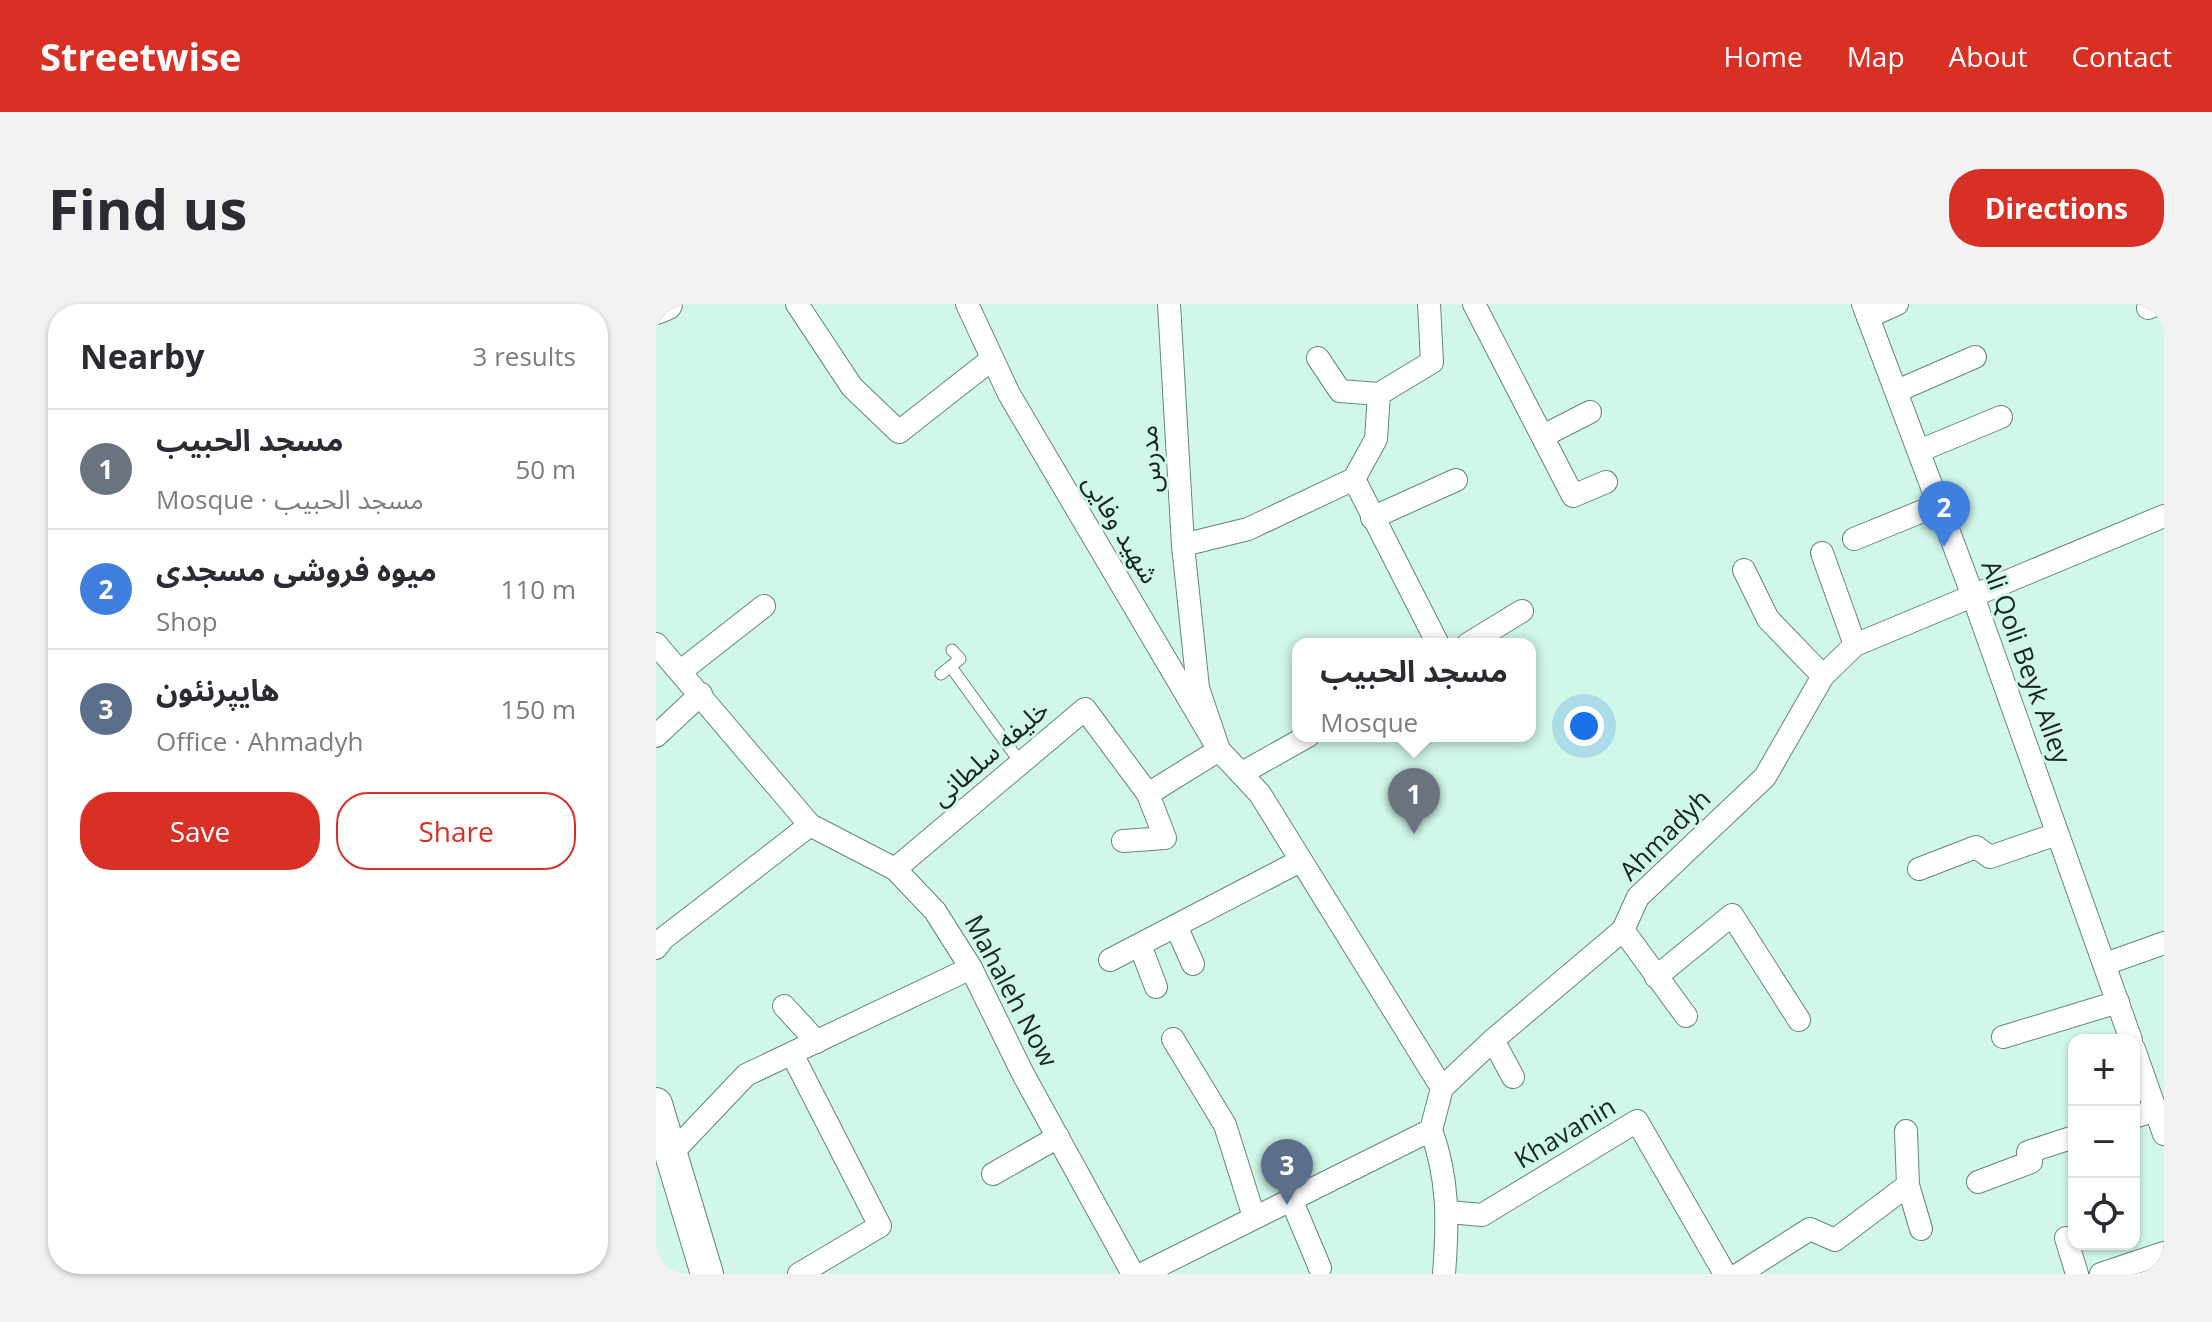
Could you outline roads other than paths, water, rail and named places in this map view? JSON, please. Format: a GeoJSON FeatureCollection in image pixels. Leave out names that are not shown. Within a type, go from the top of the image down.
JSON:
{"type":"FeatureCollection","features":[{"type":"Feature","properties":{"kind":"main road"},"geometry":{"type":"LineString","coordinates":[[656,308],[666,304]]}},
{"type":"Feature","properties":{"kind":"main road"},"geometry":{"type":"LineString","coordinates":[[656,1104],[707,1274]]}},
{"type":"Feature","properties":{"kind":"street"},"geometry":{"type":"LineString","coordinates":[[797,304],[852,387],[899,432],[992,359]]}},
{"type":"Feature","properties":{"kind":"street","name":"شهید وفایی"},"geometry":{"type":"LineString","coordinates":[[967,304],[1009,394],[1219,750],[1260,794],[1442,1088]]}},
{"type":"Feature","properties":{"kind":"street","name":"مدرس"},"geometry":{"type":"LineString","coordinates":[[1169,304],[1183,545],[1198,688],[1219,750]]}},
{"type":"Feature","properties":{"kind":"street"},"geometry":{"type":"LineString","coordinates":[[1318,358],[1340,391],[1379,394],[1432,362],[1429,304]]}},
{"type":"Feature","properties":{"kind":"street"},"geometry":{"type":"LineString","coordinates":[[1474,304],[1573,496],[1606,482]]}},
{"type":"Feature","properties":{"kind":"street"},"geometry":{"type":"LineString","coordinates":[[1865,310],[1897,304]]}},
{"type":"Feature","properties":{"kind":"street","name":"Ali Qoli Beyk Alley"},"geometry":{"type":"LineString","coordinates":[[1865,310],[1940,504],[2129,1034]]}},
{"type":"Feature","properties":{"kind":"street"},"geometry":{"type":"LineString","coordinates":[[1897,391],[1975,357]]}},
{"type":"Feature","properties":{"kind":"street"},"geometry":{"type":"LineString","coordinates":[[1183,545],[1248,529],[1354,479],[1376,439],[1379,394]]}},
{"type":"Feature","properties":{"kind":"street"},"geometry":{"type":"LineString","coordinates":[[1543,436],[1590,412]]}},
{"type":"Feature","properties":{"kind":"street"},"geometry":{"type":"LineString","coordinates":[[1919,451],[2001,417]]}},
{"type":"Feature","properties":{"kind":"street"},"geometry":{"type":"LineString","coordinates":[[1354,479],[1435,638]]}},
{"type":"Feature","properties":{"kind":"street"},"geometry":{"type":"LineString","coordinates":[[1372,518],[1456,480]]}},
{"type":"Feature","properties":{"kind":"street"},"geometry":{"type":"LineString","coordinates":[[1854,539],[1940,504]]}},
{"type":"Feature","properties":{"kind":"street","name":"Ahmadyh"},"geometry":{"type":"LineString","coordinates":[[1442,1088],[1493,1040],[1623,930],[1638,897],[1765,777],[1823,676],[1855,645],[2164,516]]}},
{"type":"Feature","properties":{"kind":"street"},"geometry":{"type":"LineString","coordinates":[[1822,553],[1855,645]]}},
{"type":"Feature","properties":{"kind":"street"},"geometry":{"type":"LineString","coordinates":[[1744,570],[1768,619],[1823,676]]}},
{"type":"Feature","properties":{"kind":"street"},"geometry":{"type":"LineString","coordinates":[[681,671],[764,606]]}},
{"type":"Feature","properties":{"kind":"street"},"geometry":{"type":"LineString","coordinates":[[1478,638],[1522,611]]}},
{"type":"Feature","properties":{"kind":"street","name":"Mahaleh Now"},"geometry":{"type":"LineString","coordinates":[[656,644],[810,825],[895,869],[935,911],[971,968],[1133,1274]]}},
{"type":"Feature","properties":{"kind":"street"},"geometry":{"type":"LineString","coordinates":[[656,736],[701,694]]}},
{"type":"Feature","properties":{"kind":"street","name":"خلیفه سلطانی"},"geometry":{"type":"LineString","coordinates":[[895,869],[1085,709],[1148,794]]}},
{"type":"Feature","properties":{"kind":"street"},"geometry":{"type":"LineString","coordinates":[[1242,773],[1297,742]]}},
{"type":"Feature","properties":{"kind":"street"},"geometry":{"type":"LineString","coordinates":[[1123,841],[1165,838],[1148,794],[1219,750]]}},
{"type":"Feature","properties":{"kind":"street"},"geometry":{"type":"LineString","coordinates":[[659,940],[810,825]]}},
{"type":"Feature","properties":{"kind":"street"},"geometry":{"type":"LineString","coordinates":[[1919,869],[1976,847],[1990,857],[2057,834]]}},
{"type":"Feature","properties":{"kind":"street"},"geometry":{"type":"LineString","coordinates":[[1110,960],[1300,861]]}},
{"type":"Feature","properties":{"kind":"street"},"geometry":{"type":"LineString","coordinates":[[1656,977],[1732,915],[1799,1020]]}},
{"type":"Feature","properties":{"kind":"street"},"geometry":{"type":"LineString","coordinates":[[1176,926],[1193,964]]}},
{"type":"Feature","properties":{"kind":"street"},"geometry":{"type":"LineString","coordinates":[[1623,930],[1686,1016]]}},
{"type":"Feature","properties":{"kind":"street"},"geometry":{"type":"LineString","coordinates":[[2105,964],[2164,943]]}},
{"type":"Feature","properties":{"kind":"street"},"geometry":{"type":"LineString","coordinates":[[1140,945],[1156,987]]}},
{"type":"Feature","properties":{"kind":"street"},"geometry":{"type":"LineString","coordinates":[[671,1154],[746,1075],[971,968]]}},
{"type":"Feature","properties":{"kind":"street"},"geometry":{"type":"LineString","coordinates":[[2003,1037],[2118,1002]]}},
{"type":"Feature","properties":{"kind":"street"},"geometry":{"type":"LineString","coordinates":[[784,1006],[817,1042]]}},
{"type":"Feature","properties":{"kind":"street"},"geometry":{"type":"LineString","coordinates":[[1173,1039],[1225,1125],[1254,1217]]}},
{"type":"Feature","properties":{"kind":"street"},"geometry":{"type":"LineString","coordinates":[[1493,1040],[1513,1077]]}},
{"type":"Feature","properties":{"kind":"street"},"geometry":{"type":"LineString","coordinates":[[792,1054],[880,1226],[799,1274]]}},
{"type":"Feature","properties":{"kind":"street"},"geometry":{"type":"LineString","coordinates":[[1442,1088],[1431,1130],[1442,1161],[1449,1212],[1444,1274]]}},
{"type":"Feature","properties":{"kind":"street"},"geometry":{"type":"LineString","coordinates":[[2140,1088],[2144,1114],[2164,1134]]}},
{"type":"Feature","properties":{"kind":"street","name":"Khavanin"},"geometry":{"type":"LineString","coordinates":[[1449,1212],[1482,1215],[1637,1121],[1725,1274]]}},
{"type":"Feature","properties":{"kind":"street"},"geometry":{"type":"LineString","coordinates":[[1142,1274],[1431,1130]]}},
{"type":"Feature","properties":{"kind":"street"},"geometry":{"type":"LineString","coordinates":[[1906,1131],[1908,1185],[1921,1229]]}},
{"type":"Feature","properties":{"kind":"street"},"geometry":{"type":"LineString","coordinates":[[993,1174],[1058,1137]]}},
{"type":"Feature","properties":{"kind":"street"},"geometry":{"type":"LineString","coordinates":[[1978,1182],[2031,1162],[2028,1152],[2068,1139]]}},
{"type":"Feature","properties":{"kind":"street"},"geometry":{"type":"LineString","coordinates":[[1746,1272],[1810,1229],[1835,1240],[1908,1185]]}},
{"type":"Feature","properties":{"kind":"street"},"geometry":{"type":"LineString","coordinates":[[1291,1199],[1320,1268]]}},
{"type":"Feature","properties":{"kind":"street"},"geometry":{"type":"LineString","coordinates":[[2066,1238],[2077,1274]]}},
{"type":"Feature","properties":{"kind":"street"},"geometry":{"type":"LineString","coordinates":[[2101,1274],[2164,1253]]}},
{"type":"Feature","properties":{"kind":"lane"},"geometry":{"type":"LineString","coordinates":[[952,650],[960,659],[946,670],[1020,762]]}},
{"type":"Feature","properties":{"kind":"place","name":"میوه فروشی مسجدی"},"geometry":{"type":"Point","coordinates":[1944,547]}},
{"type":"Feature","properties":{"kind":"place","name":"مسجد الحبیب"},"geometry":{"type":"Point","coordinates":[1414,834]}},
{"type":"Feature","properties":{"kind":"place","name":"هایپرنئون"},"geometry":{"type":"Point","coordinates":[1287,1205]}}]}
